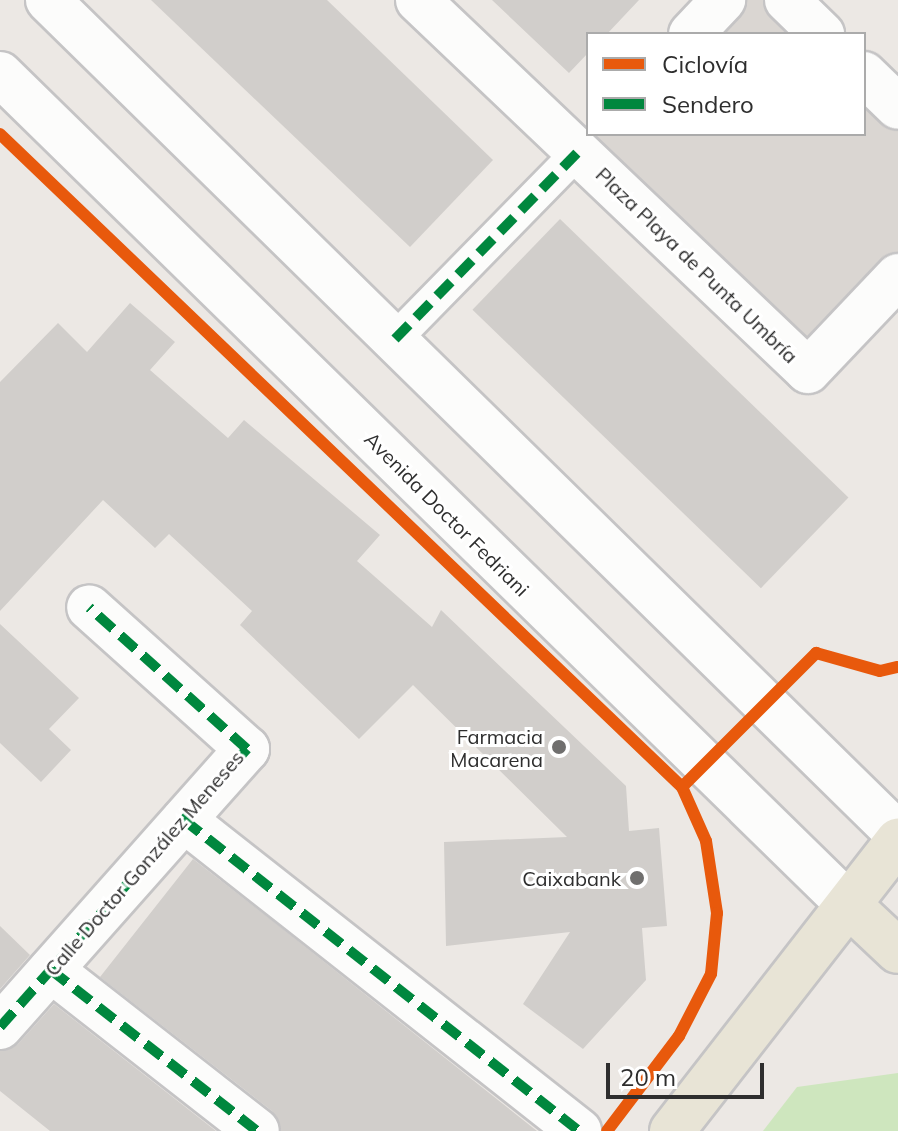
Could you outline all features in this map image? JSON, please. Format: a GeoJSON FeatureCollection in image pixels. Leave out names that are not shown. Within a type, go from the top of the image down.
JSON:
{"type":"FeatureCollection","features":[{"type":"Feature","properties":{"kind":"main road"},"geometry":{"type":"LineString","coordinates":[[48,0],[898,834]]}},
{"type":"Feature","properties":{"kind":"main road"},"geometry":{"type":"LineString","coordinates":[[418,0],[587,142]]}},
{"type":"Feature","properties":{"kind":"main road"},"geometry":{"type":"LineString","coordinates":[[693,32],[723,0]]}},
{"type":"Feature","properties":{"kind":"main road"},"geometry":{"type":"LineString","coordinates":[[787,0],[820,32]]}},
{"type":"Feature","properties":{"kind":"main road","name":"Avenida Doctor Fedriani"},"geometry":{"type":"LineString","coordinates":[[0,74],[898,951]]}},
{"type":"Feature","properties":{"kind":"main road"},"geometry":{"type":"LineString","coordinates":[[866,76],[898,107]]}},
{"type":"Feature","properties":{"kind":"main road","name":"Plaza Playa de Punta Umbría"},"geometry":{"type":"LineString","coordinates":[[587,142],[808,371],[898,276]]}},
{"type":"Feature","properties":{"kind":"main road","name":"Calle Doctor González Meneses"},"geometry":{"type":"LineString","coordinates":[[0,1027],[247,749],[89,607]]}},
{"type":"Feature","properties":{"kind":"main road"},"geometry":{"type":"LineString","coordinates":[[184,820],[579,1131]]}},
{"type":"Feature","properties":{"kind":"main road"},"geometry":{"type":"LineString","coordinates":[[672,1131],[898,841]]}},
{"type":"Feature","properties":{"kind":"main road"},"geometry":{"type":"LineString","coordinates":[[51,970],[257,1131]]}},
{"type":"Feature","properties":{"kind":"street","name":"Plaza Playa de Punta Umbría"},"geometry":{"type":"LineString","coordinates":[[395,339],[587,142]]}},
{"type":"Feature","properties":{"kind":"green space"},"geometry":{"type":"Polygon","coordinates":[[[898,1073],[898,1131],[763,1131],[797,1087],[898,1073]]]}},
{"type":"Feature","properties":{"kind":"shaded area"},"geometry":{"type":"Polygon","coordinates":[[[723,0],[787,0],[820,32],[693,32],[723,0]]]}},
{"type":"Feature","properties":{"kind":"shaded area"},"geometry":{"type":"Polygon","coordinates":[[[866,76],[898,107],[898,276],[808,371],[579,151],[593,136],[866,136],[866,76]]]}},
{"type":"Feature","properties":{"kind":"building"},"geometry":{"type":"Polygon","coordinates":[[[151,0],[327,0],[493,160],[410,247],[151,0]]]}},
{"type":"Feature","properties":{"kind":"building"},"geometry":{"type":"Polygon","coordinates":[[[492,0],[639,0],[609,32],[586,32],[586,55],[569,73],[492,0]]]}},
{"type":"Feature","properties":{"kind":"building"},"geometry":{"type":"Polygon","coordinates":[[[560,219],[848,498],[761,588],[472,310],[560,219]]]}},
{"type":"Feature","properties":{"kind":"building"},"geometry":{"type":"Polygon","coordinates":[[[130,303],[175,342],[150,370],[228,438],[244,420],[380,535],[357,561],[432,627],[441,610],[626,786],[629,831],[659,828],[667,926],[642,928],[646,980],[583,1049],[523,1004],[570,932],[446,946],[444,842],[567,837],[413,685],[359,739],[240,625],[252,611],[169,534],[155,548],[103,500],[0,611],[0,382],[58,323],[87,352],[130,303]]]}},
{"type":"Feature","properties":{"kind":"building"},"geometry":{"type":"Polygon","coordinates":[[[0,624],[79,698],[49,729],[71,750],[41,782],[0,743],[0,624]]]}},
{"type":"Feature","properties":{"kind":"building"},"geometry":{"type":"Polygon","coordinates":[[[193,859],[537,1131],[281,1131],[272,1111],[100,977],[193,859]]]}},
{"type":"Feature","properties":{"kind":"building"},"geometry":{"type":"Polygon","coordinates":[[[0,926],[30,955],[0,989],[0,926]]]}},
{"type":"Feature","properties":{"kind":"building"},"geometry":{"type":"Polygon","coordinates":[[[54,1004],[216,1131],[50,1131],[0,1091],[0,1051],[18,1044],[54,1004]]]}},
{"type":"Feature","properties":{"kind":"marked path"},"geometry":{"type":"LineString","coordinates":[[395,339],[579,151]]}},
{"type":"Feature","properties":{"kind":"marked path"},"geometry":{"type":"LineString","coordinates":[[0,1027],[247,749],[89,607]]}},
{"type":"Feature","properties":{"kind":"marked path"},"geometry":{"type":"LineString","coordinates":[[184,820],[579,1131]]}},
{"type":"Feature","properties":{"kind":"marked path"},"geometry":{"type":"LineString","coordinates":[[51,970],[257,1131]]}},
{"type":"Feature","properties":{"kind":"cycle path"},"geometry":{"type":"LineString","coordinates":[[0,134],[682,787],[706,841],[717,913],[711,974],[679,1036],[607,1131]]}},
{"type":"Feature","properties":{"kind":"cycle path"},"geometry":{"type":"LineString","coordinates":[[682,787],[816,653],[880,671],[898,667]]}},
{"type":"Feature","properties":{"kind":"place","name":"Farmacia Macarena"},"geometry":{"type":"Point","coordinates":[559,747]}},
{"type":"Feature","properties":{"kind":"place","name":"Caixabank"},"geometry":{"type":"Point","coordinates":[637,878]}}]}
